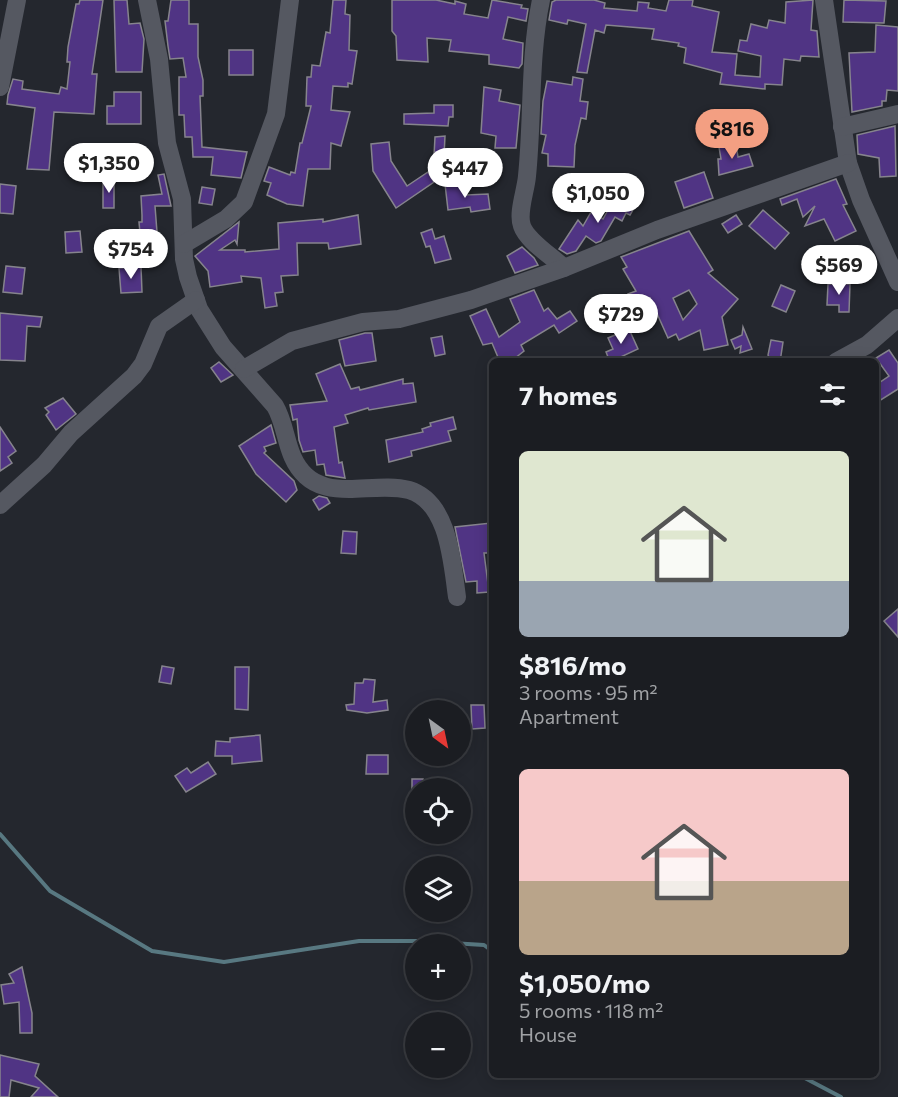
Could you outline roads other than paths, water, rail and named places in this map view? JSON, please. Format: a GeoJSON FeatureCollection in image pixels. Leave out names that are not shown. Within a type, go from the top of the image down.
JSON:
{"type":"FeatureCollection","features":[{"type":"Feature","properties":{"kind":"street"},"geometry":{"type":"LineString","coordinates":[[0,87],[17,0]]}},
{"type":"Feature","properties":{"kind":"street"},"geometry":{"type":"LineString","coordinates":[[147,0],[159,59],[167,143],[182,199],[183,244],[188,277],[196,300],[223,347],[275,406],[281,416],[290,453],[298,468],[308,478],[320,486],[336,489],[407,489],[424,497],[438,513],[452,564],[457,597]]}},
{"type":"Feature","properties":{"kind":"street"},"geometry":{"type":"LineString","coordinates":[[183,244],[226,219],[244,202],[276,114],[290,0]]}},
{"type":"Feature","properties":{"kind":"street"},"geometry":{"type":"LineString","coordinates":[[541,0],[535,42],[527,175],[520,221],[532,241],[564,268]]}},
{"type":"Feature","properties":{"kind":"street"},"geometry":{"type":"LineString","coordinates":[[825,0],[848,163],[861,200],[898,282]]}},
{"type":"Feature","properties":{"kind":"street"},"geometry":{"type":"LineString","coordinates":[[842,127],[898,114]]}},
{"type":"Feature","properties":{"kind":"street"},"geometry":{"type":"LineString","coordinates":[[244,369],[292,341],[363,322],[399,319],[448,307],[564,268],[657,230],[848,163]]}},
{"type":"Feature","properties":{"kind":"street"},"geometry":{"type":"LineString","coordinates":[[0,505],[44,465],[80,425],[134,376],[143,364],[159,326],[196,300]]}},
{"type":"Feature","properties":{"kind":"street"},"geometry":{"type":"LineString","coordinates":[[843,358],[867,345],[898,318]]}},
{"type":"Feature","properties":{"kind":"waterway"},"geometry":{"type":"LineString","coordinates":[[0,834],[50,891],[152,951],[224,962],[359,941],[418,941],[484,945],[489,949]]}},
{"type":"Feature","properties":{"kind":"waterway"},"geometry":{"type":"LineString","coordinates":[[805,1078],[841,1097]]}}]}
